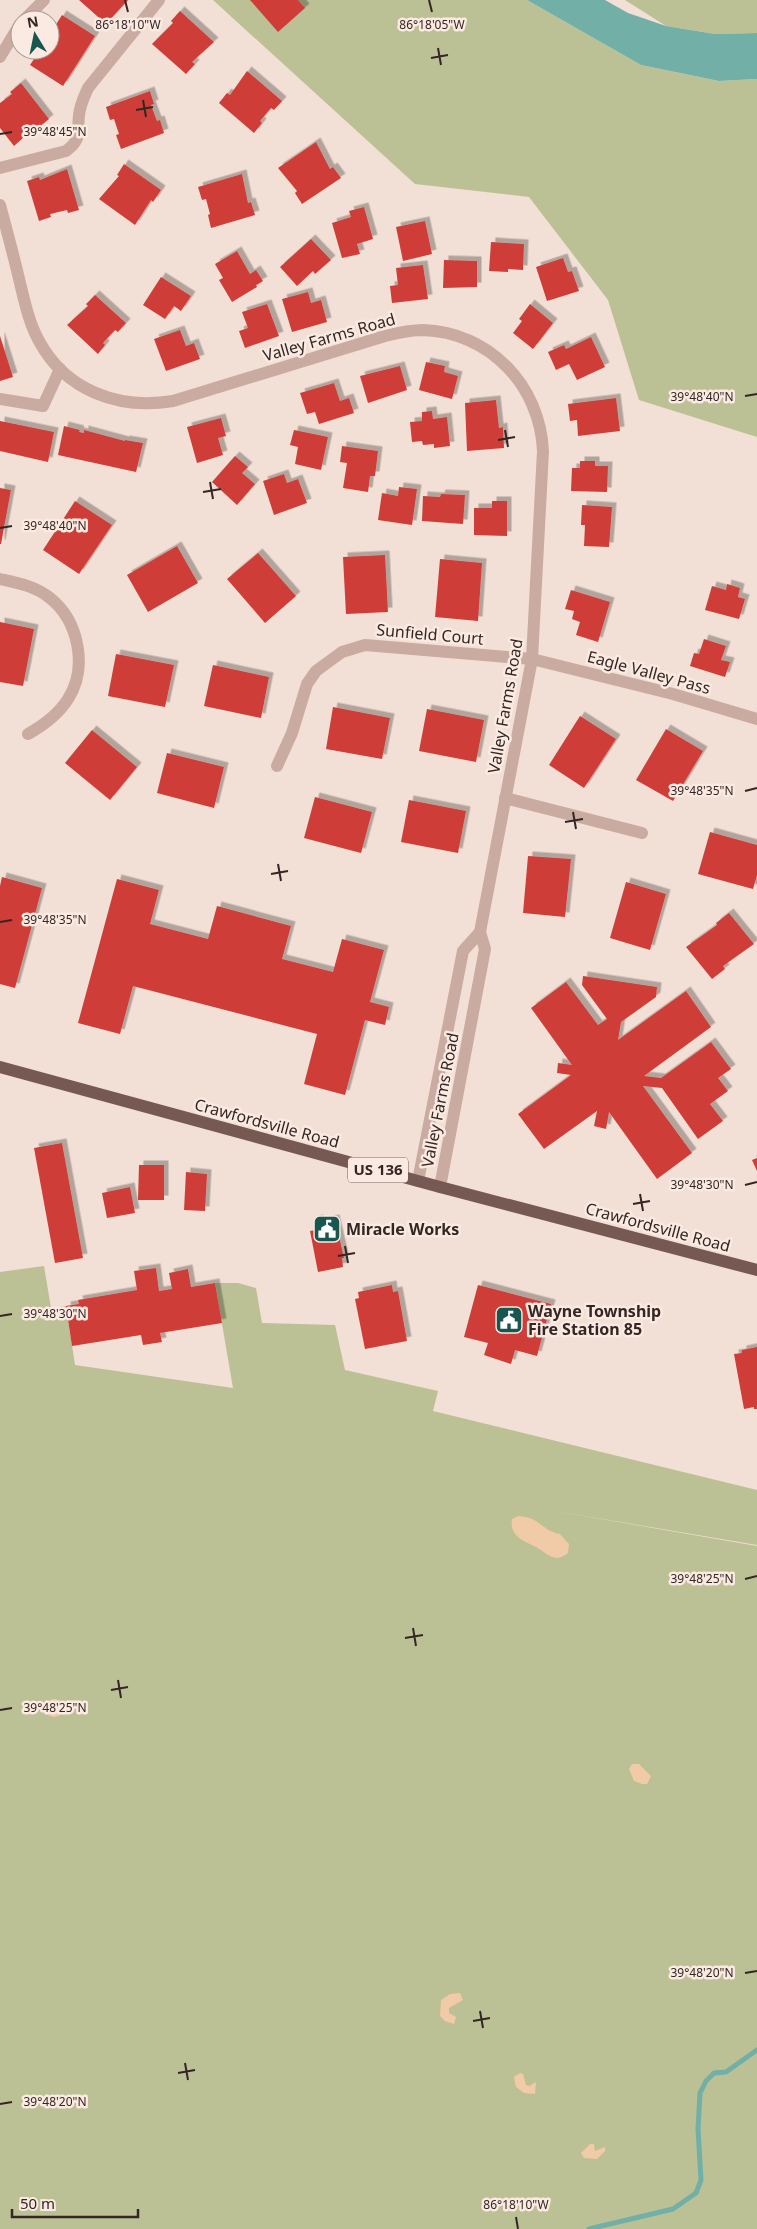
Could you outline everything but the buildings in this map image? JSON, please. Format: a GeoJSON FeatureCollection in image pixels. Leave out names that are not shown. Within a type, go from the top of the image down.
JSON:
{"type":"FeatureCollection","features":[{"type":"Feature","properties":{"kind":"main road","name":"Crawfordsville Road"},"geometry":{"type":"LineString","coordinates":[[0,1067],[440,1187],[757,1270]]}},
{"type":"Feature","properties":{"kind":"street"},"geometry":{"type":"LineString","coordinates":[[34,10],[44,0]]}},
{"type":"Feature","properties":{"kind":"street"},"geometry":{"type":"LineString","coordinates":[[0,168],[66,151],[75,144],[79,133],[81,104],[88,88],[159,0]]}},
{"type":"Feature","properties":{"kind":"street"},"geometry":{"type":"LineString","coordinates":[[0,56],[10,40]]}},
{"type":"Feature","properties":{"kind":"street","name":"Valley Farms Road"},"geometry":{"type":"LineString","coordinates":[[0,205],[31,323],[39,342],[60,368],[79,384],[93,392],[124,403],[156,404],[173,401],[400,332],[425,330],[449,334],[472,341],[486,349],[511,371],[525,390],[538,418],[543,442],[532,659],[480,932],[485,949],[440,1187]]}},
{"type":"Feature","properties":{"kind":"street"},"geometry":{"type":"LineString","coordinates":[[0,399],[43,406],[60,368]]}},
{"type":"Feature","properties":{"kind":"street"},"geometry":{"type":"LineString","coordinates":[[0,579],[31,587],[51,598],[66,616],[78,645],[79,662],[77,677],[68,699],[54,717],[28,734]]}},
{"type":"Feature","properties":{"kind":"street","name":"Sunfield Court"},"geometry":{"type":"LineString","coordinates":[[277,766],[292,733],[307,684],[322,665],[342,652],[365,645],[381,645],[532,659]]}},
{"type":"Feature","properties":{"kind":"street","name":"Eagle Valley Pass"},"geometry":{"type":"LineString","coordinates":[[532,659],[673,694],[757,719]]}},
{"type":"Feature","properties":{"kind":"street"},"geometry":{"type":"LineString","coordinates":[[506,798],[642,833]]}},
{"type":"Feature","properties":{"kind":"street","name":"Valley Farms Road"},"geometry":{"type":"LineString","coordinates":[[418,1181],[463,951],[480,932]]}},
{"type":"Feature","properties":{"kind":"green space"},"geometry":{"type":"Polygon","coordinates":[[[213,0],[527,0],[641,65],[719,81],[757,79],[757,437],[639,400],[608,300],[529,197],[415,184],[213,0]]]}},
{"type":"Feature","properties":{"kind":"green space"},"geometry":{"type":"Polygon","coordinates":[[[625,0],[757,0],[757,33],[715,34],[666,26],[625,0]]]}},
{"type":"Feature","properties":{"kind":"green space"},"geometry":{"type":"Polygon","coordinates":[[[44,1266],[51,1308],[66,1306],[75,1365],[233,1388],[215,1283],[238,1283],[256,1288],[262,1323],[335,1325],[345,1370],[438,1391],[433,1411],[757,1490],[757,1545],[549,1510],[757,1546],[757,2229],[0,2229],[0,1272],[44,1266]]]}},
{"type":"Feature","properties":{"kind":"sand"},"geometry":{"type":"Polygon","coordinates":[[[518,1516],[536,1521],[548,1530],[560,1534],[569,1544],[568,1553],[557,1558],[518,1537],[513,1530],[512,1519],[518,1516]]]}},
{"type":"Feature","properties":{"kind":"sand"},"geometry":{"type":"Polygon","coordinates":[[[50,1699],[58,1699],[63,1704],[61,1715],[50,1717],[45,1712],[45,1704],[50,1699]]]}},
{"type":"Feature","properties":{"kind":"sand"},"geometry":{"type":"Polygon","coordinates":[[[632,1764],[639,1764],[651,1776],[647,1784],[634,1781],[629,1769],[632,1764]]]}},
{"type":"Feature","properties":{"kind":"sand"},"geometry":{"type":"Polygon","coordinates":[[[460,1993],[463,2000],[449,2008],[449,2013],[456,2017],[454,2024],[445,2021],[440,2016],[441,2000],[450,1994],[460,1993]]]}},
{"type":"Feature","properties":{"kind":"sand"},"geometry":{"type":"Polygon","coordinates":[[[520,2073],[523,2074],[526,2085],[529,2086],[536,2082],[535,2094],[524,2093],[516,2087],[514,2077],[520,2073]]]}},
{"type":"Feature","properties":{"kind":"sand"},"geometry":{"type":"Polygon","coordinates":[[[590,2144],[594,2144],[595,2151],[605,2147],[605,2151],[597,2159],[584,2158],[581,2153],[590,2144]]]}},
{"type":"Feature","properties":{"kind":"water"},"geometry":{"type":"Polygon","coordinates":[[[527,0],[605,0],[628,13],[666,26],[715,34],[757,33],[757,79],[719,81],[641,65],[527,0]]]}},
{"type":"Feature","properties":{"kind":"waterway"},"geometry":{"type":"LineString","coordinates":[[589,2229],[673,2209],[696,2193],[701,2180],[698,2129],[700,2093],[706,2081],[714,2073],[726,2072],[757,2050]]}},
{"type":"Feature","properties":{"kind":"place","name":"Miracle Works"},"geometry":{"type":"Point","coordinates":[327,1229]}},
{"type":"Feature","properties":{"kind":"place","name":"Wayne Township Fire Station 85"},"geometry":{"type":"Point","coordinates":[509,1320]}}]}
